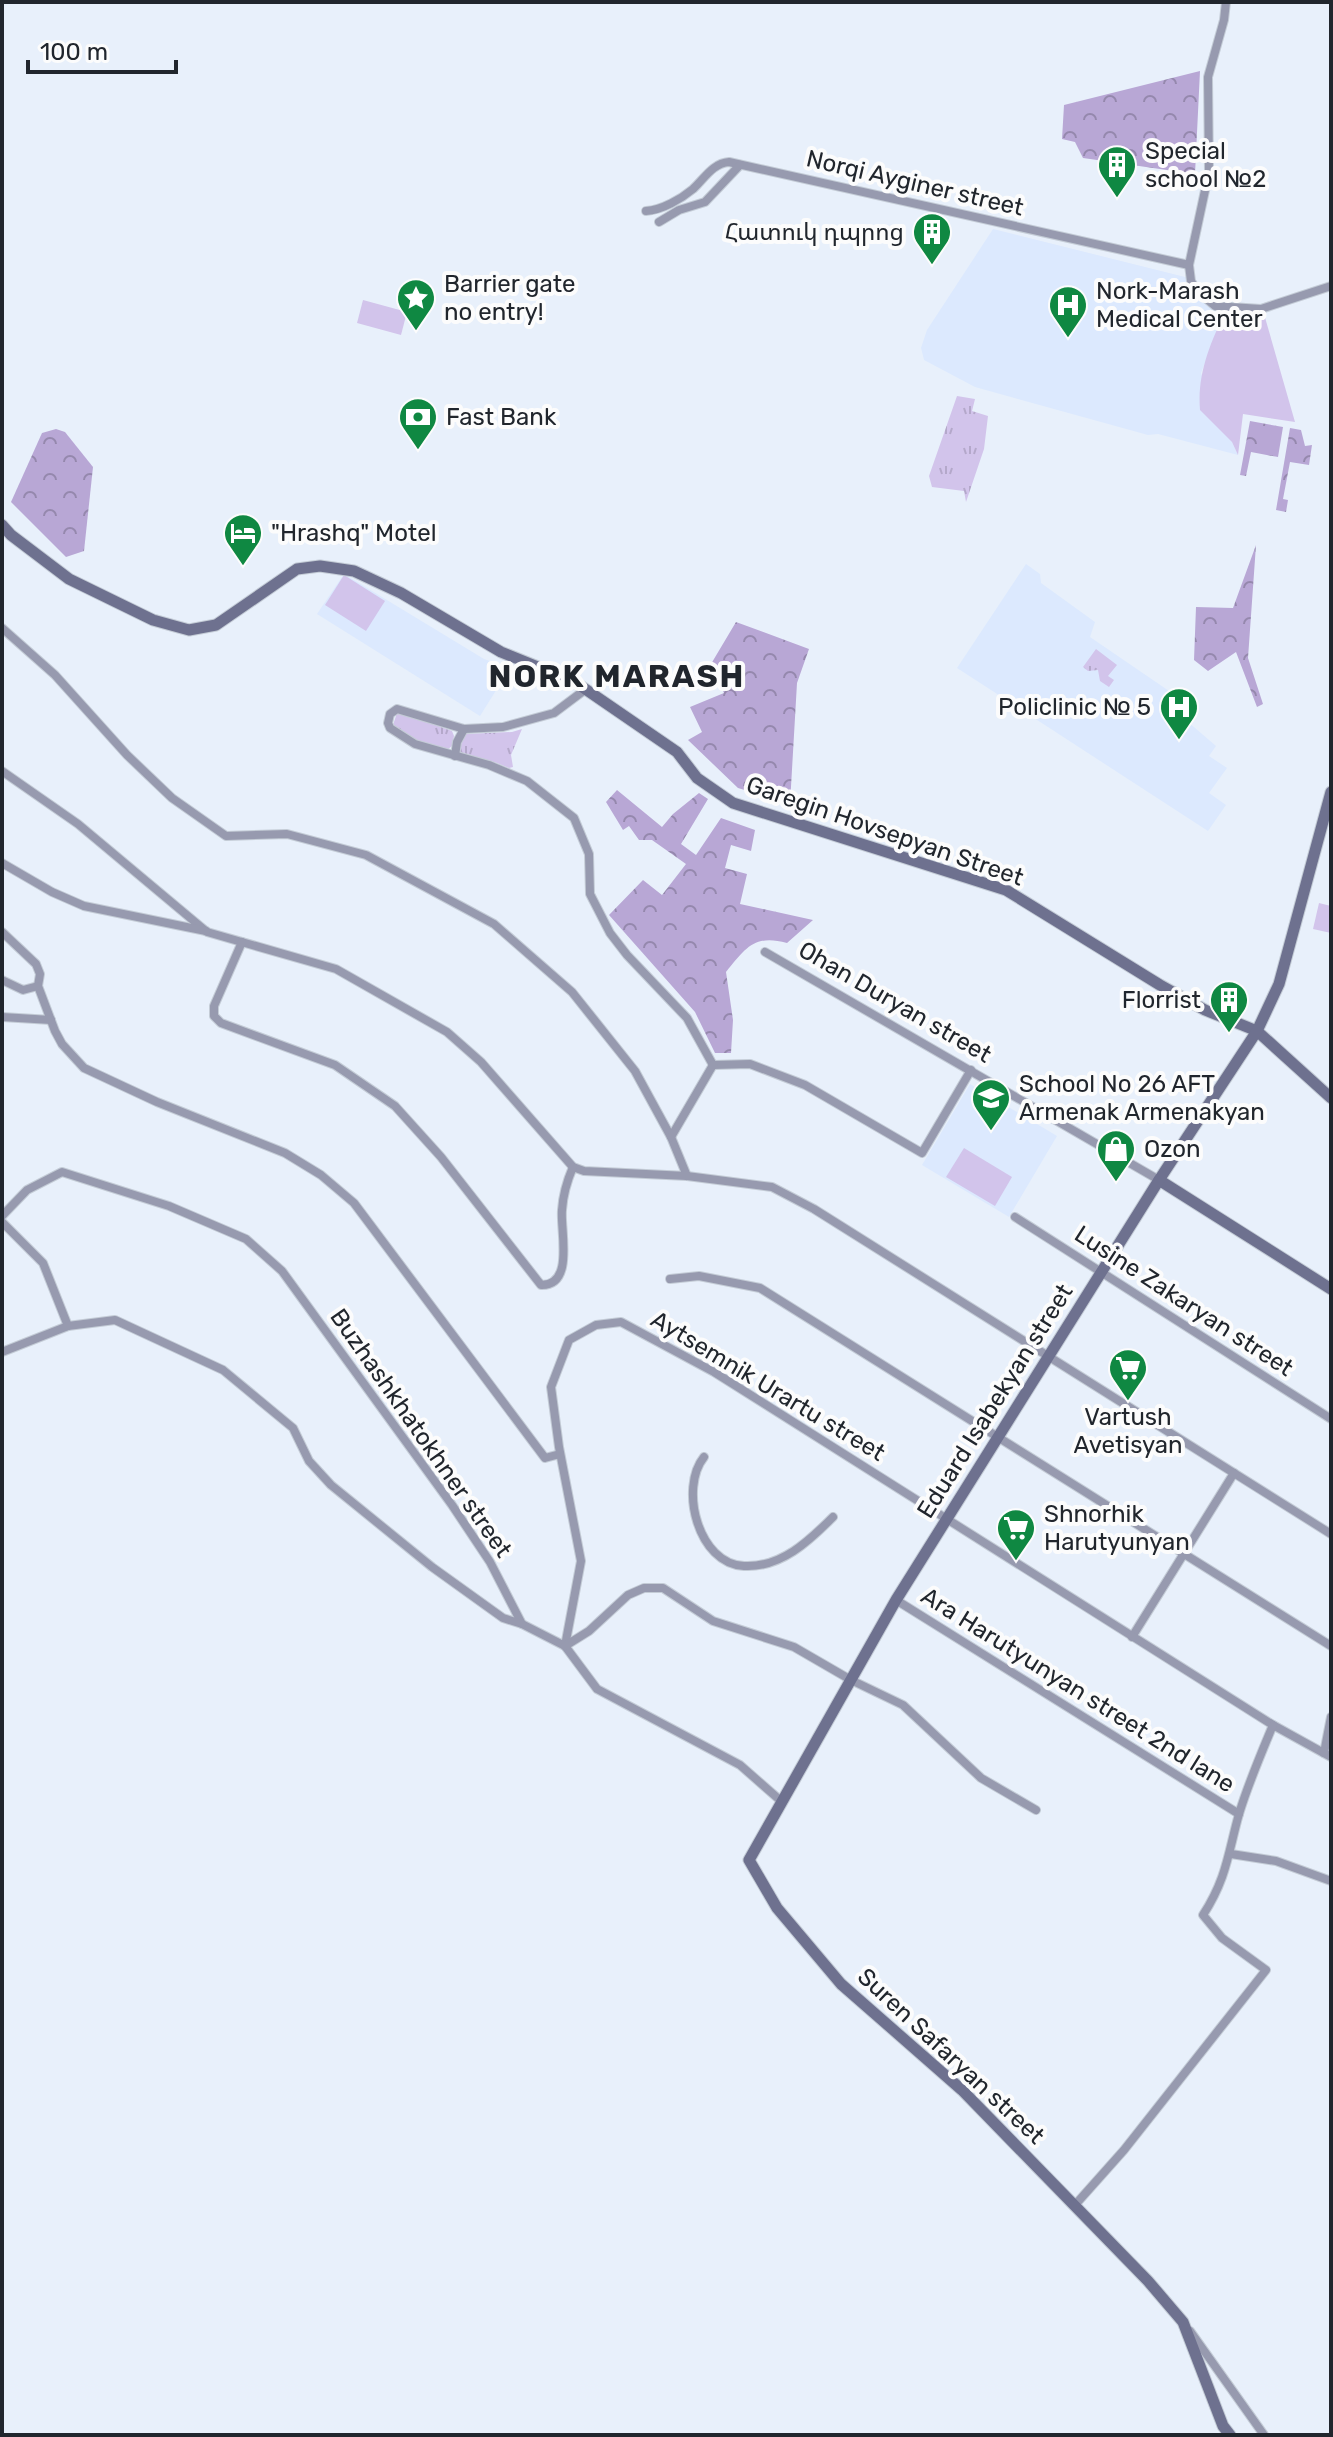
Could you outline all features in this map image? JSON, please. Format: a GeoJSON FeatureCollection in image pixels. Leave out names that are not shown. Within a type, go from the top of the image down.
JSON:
{"type":"FeatureCollection","features":[{"type":"Feature","properties":{"kind":"main road","name":"Garegin Hovsepyan Street"},"geometry":{"type":"LineString","coordinates":[[2,525],[69,579],[153,620],[189,630],[216,625],[297,569],[320,566],[345,568],[401,593],[501,652],[575,682],[677,752],[697,778],[733,803],[1006,890],[1160,985],[1205,1010],[1257,1031],[1331,1098]]}},
{"type":"Feature","properties":{"kind":"main road","name":"Eduard Isabekyan street"},"geometry":{"type":"LineString","coordinates":[[781,1801],[896,1600],[1159,1180],[1257,1031],[1279,984],[1331,792]]}},
{"type":"Feature","properties":{"kind":"main road","name":"Ohan Duryan street"},"geometry":{"type":"LineString","coordinates":[[1159,1180],[1331,1289]]}},
{"type":"Feature","properties":{"kind":"main road","name":"Suren Safaryan street"},"geometry":{"type":"LineString","coordinates":[[781,1801],[749,1860],[777,1908],[841,1984],[962,2090],[1148,2281],[1183,2322],[1223,2426],[1230,2435]]}},
{"type":"Feature","properties":{"kind":"street"},"geometry":{"type":"LineString","coordinates":[[1226,2],[1208,77],[1209,172],[1189,265],[1194,287],[1215,306],[1261,309],[1331,286]]}},
{"type":"Feature","properties":{"kind":"street"},"geometry":{"type":"LineString","coordinates":[[646,211],[657,210],[691,191],[721,163],[740,165]]}},
{"type":"Feature","properties":{"kind":"street"},"geometry":{"type":"LineString","coordinates":[[659,222],[679,210],[705,202],[740,165]]}},
{"type":"Feature","properties":{"kind":"street","name":"Norqi Ayginer street"},"geometry":{"type":"LineString","coordinates":[[740,165],[1189,265]]}},
{"type":"Feature","properties":{"kind":"street"},"geometry":{"type":"LineString","coordinates":[[2,628],[55,675],[127,755],[172,798],[226,836],[287,834],[366,855],[494,924],[572,992],[635,1071],[671,1137],[687,1176]]}},
{"type":"Feature","properties":{"kind":"street"},"geometry":{"type":"LineString","coordinates":[[586,689],[554,713],[503,727],[464,729],[400,709],[393,710],[389,718],[390,728],[415,744],[489,765],[527,781],[574,818],[589,854],[590,894],[610,933],[687,1018],[713,1065]]}},
{"type":"Feature","properties":{"kind":"street"},"geometry":{"type":"LineString","coordinates":[[455,756],[457,742],[464,729]]}},
{"type":"Feature","properties":{"kind":"street"},"geometry":{"type":"LineString","coordinates":[[2,771],[78,824],[207,932]]}},
{"type":"Feature","properties":{"kind":"street"},"geometry":{"type":"LineString","coordinates":[[2,863],[52,892],[84,906],[207,932],[336,969],[447,1032],[481,1062],[573,1167],[584,1171],[687,1176],[772,1187],[814,1209],[1331,1534]]}},
{"type":"Feature","properties":{"kind":"street"},"geometry":{"type":"LineString","coordinates":[[2,932],[36,964],[40,974],[38,986],[62,1044],[84,1068],[157,1102],[285,1153],[321,1175],[354,1203],[545,1458],[560,1454],[581,1561],[565,1646]]}},
{"type":"Feature","properties":{"kind":"street"},"geometry":{"type":"LineString","coordinates":[[242,942],[214,1006],[214,1016],[221,1023],[335,1065],[395,1106],[441,1157],[538,1282],[549,1284],[564,1263],[562,1209],[566,1183],[573,1167]]}},
{"type":"Feature","properties":{"kind":"street","name":"Ohan Duryan street"},"geometry":{"type":"LineString","coordinates":[[765,952],[1159,1180]]}},
{"type":"Feature","properties":{"kind":"street"},"geometry":{"type":"LineString","coordinates":[[2,980],[23,990],[38,986]]}},
{"type":"Feature","properties":{"kind":"street"},"geometry":{"type":"LineString","coordinates":[[2,1017],[51,1020]]}},
{"type":"Feature","properties":{"kind":"street"},"geometry":{"type":"LineString","coordinates":[[713,1065],[750,1064],[805,1085],[922,1153],[971,1070]]}},
{"type":"Feature","properties":{"kind":"street"},"geometry":{"type":"LineString","coordinates":[[671,1137],[713,1065]]}},
{"type":"Feature","properties":{"kind":"street","name":"Buzhashkhatokhner street"},"geometry":{"type":"LineString","coordinates":[[68,1326],[43,1263],[2,1219],[27,1190],[62,1172],[169,1206],[246,1239],[282,1271],[452,1505],[490,1562],[522,1624]]}},
{"type":"Feature","properties":{"kind":"street","name":"Lusine Zakaryan street"},"geometry":{"type":"LineString","coordinates":[[1015,1217],[1331,1419]]}},
{"type":"Feature","properties":{"kind":"street"},"geometry":{"type":"LineString","coordinates":[[670,1279],[699,1276],[760,1288],[1331,1646]]}},
{"type":"Feature","properties":{"kind":"street"},"geometry":{"type":"LineString","coordinates":[[2,1352],[68,1326],[115,1320],[223,1370],[293,1428],[309,1461],[331,1485],[432,1567],[503,1618],[565,1646],[597,1689],[740,1765],[781,1801]]}},
{"type":"Feature","properties":{"kind":"street","name":"Aytsemnik Urartu street"},"geometry":{"type":"LineString","coordinates":[[560,1454],[551,1387],[569,1340],[596,1325],[621,1322],[746,1391],[1132,1637],[1273,1725],[1328,1755]]}},
{"type":"Feature","properties":{"kind":"street"},"geometry":{"type":"LineString","coordinates":[[704,1457],[697,1465],[692,1483],[694,1510],[708,1544],[731,1564],[757,1565],[787,1555],[800,1548],[833,1517]]}},
{"type":"Feature","properties":{"kind":"street"},"geometry":{"type":"LineString","coordinates":[[1132,1637],[1234,1473]]}},
{"type":"Feature","properties":{"kind":"street"},"geometry":{"type":"LineString","coordinates":[[565,1646],[589,1631],[628,1595],[644,1588],[663,1588],[713,1621],[794,1647],[903,1705],[981,1778],[1036,1810]]}},
{"type":"Feature","properties":{"kind":"street","name":"Ara Harutyunyan street 2nd lane"},"geometry":{"type":"LineString","coordinates":[[896,1600],[1239,1814]]}},
{"type":"Feature","properties":{"kind":"street"},"geometry":{"type":"LineString","coordinates":[[1328,1755],[1331,1717]]}},
{"type":"Feature","properties":{"kind":"street"},"geometry":{"type":"LineString","coordinates":[[1075,2205],[1124,2150],[1266,1970],[1222,1938],[1203,1915],[1219,1891],[1239,1814],[1273,1725]]}},
{"type":"Feature","properties":{"kind":"street"},"geometry":{"type":"LineString","coordinates":[[1231,1854],[1276,1861],[1331,1881]]}},
{"type":"Feature","properties":{"kind":"street"},"geometry":{"type":"LineString","coordinates":[[1183,2322],[1264,2435]]}},
{"type":"Feature","properties":{"kind":"shaded area","name":"Nork-Marash Medical Center"},"geometry":{"type":"Polygon","coordinates":[[[993,229],[1189,278],[1196,295],[1214,310],[1225,312],[1201,373],[1238,455],[1158,434],[1148,435],[975,387],[924,360],[921,348],[927,330],[993,229]]]}},
{"type":"Feature","properties":{"kind":"shaded area"},"geometry":{"type":"Polygon","coordinates":[[[1026,564],[1040,574],[1041,583],[1095,622],[1090,637],[1172,693],[1166,703],[1216,746],[1209,756],[1227,768],[1209,793],[1226,805],[1208,831],[957,668],[1026,564]]]}},
{"type":"Feature","properties":{"kind":"shaded area"},"geometry":{"type":"Polygon","coordinates":[[[344,574],[484,659],[510,668],[480,716],[317,614],[344,574]]]}},
{"type":"Feature","properties":{"kind":"shaded area"},"geometry":{"type":"Polygon","coordinates":[[[970,1084],[1057,1136],[1009,1217],[922,1165],[970,1084]]]}},
{"type":"Feature","properties":{"kind":"green space"},"geometry":{"type":"Polygon","coordinates":[[[1200,71],[1195,174],[1083,158],[1075,142],[1062,139],[1064,105],[1200,71]]]}},
{"type":"Feature","properties":{"kind":"green space"},"geometry":{"type":"Polygon","coordinates":[[[363,300],[407,312],[401,335],[357,323],[363,300]]]}},
{"type":"Feature","properties":{"kind":"green space"},"geometry":{"type":"Polygon","coordinates":[[[1225,312],[1264,314],[1295,422],[1243,414],[1238,455],[1232,442],[1200,410],[1203,372],[1225,312]]]}},
{"type":"Feature","properties":{"kind":"green space"},"geometry":{"type":"Polygon","coordinates":[[[957,396],[975,399],[972,411],[988,416],[984,449],[966,502],[964,491],[932,487],[929,476],[957,396]]]}},
{"type":"Feature","properties":{"kind":"green space"},"geometry":{"type":"Polygon","coordinates":[[[1250,421],[1283,427],[1278,457],[1251,452],[1246,476],[1240,475],[1250,421]]]}},
{"type":"Feature","properties":{"kind":"green space"},"geometry":{"type":"Polygon","coordinates":[[[1290,428],[1301,430],[1305,446],[1312,445],[1309,465],[1290,462],[1283,499],[1288,500],[1286,512],[1276,510],[1290,428]]]}},
{"type":"Feature","properties":{"kind":"green space"},"geometry":{"type":"Polygon","coordinates":[[[56,429],[65,432],[93,467],[84,551],[66,557],[11,502],[42,433],[56,429]]]}},
{"type":"Feature","properties":{"kind":"green space"},"geometry":{"type":"Polygon","coordinates":[[[1256,545],[1248,658],[1263,704],[1257,707],[1236,652],[1208,671],[1194,660],[1196,607],[1233,608],[1256,545]]]}},
{"type":"Feature","properties":{"kind":"green space"},"geometry":{"type":"Polygon","coordinates":[[[344,575],[385,601],[366,631],[325,605],[344,575]]]}},
{"type":"Feature","properties":{"kind":"green space"},"geometry":{"type":"Polygon","coordinates":[[[736,622],[809,649],[797,683],[790,804],[738,788],[688,740],[702,732],[690,707],[724,693],[711,664],[736,622]]]}},
{"type":"Feature","properties":{"kind":"green space"},"geometry":{"type":"Polygon","coordinates":[[[1096,649],[1117,665],[1108,676],[1114,680],[1109,687],[1100,681],[1098,670],[1088,671],[1083,667],[1096,649]]]}},
{"type":"Feature","properties":{"kind":"green space"},"geometry":{"type":"Polygon","coordinates":[[[397,713],[452,731],[452,746],[447,750],[412,739],[393,725],[397,713]]]}},
{"type":"Feature","properties":{"kind":"green space"},"geometry":{"type":"Polygon","coordinates":[[[522,729],[511,755],[513,767],[460,753],[459,746],[466,734],[522,729]]]}},
{"type":"Feature","properties":{"kind":"green space"},"geometry":{"type":"Polygon","coordinates":[[[617,790],[662,827],[699,793],[708,799],[681,844],[696,855],[721,818],[755,830],[751,851],[731,845],[725,868],[747,874],[740,904],[813,920],[787,943],[766,940],[752,945],[726,972],[733,1020],[731,1053],[715,1053],[695,1012],[609,915],[643,880],[662,895],[686,864],[652,840],[639,840],[629,826],[623,830],[606,802],[617,790]]]}},
{"type":"Feature","properties":{"kind":"green space"},"geometry":{"type":"Polygon","coordinates":[[[1319,903],[1331,906],[1331,933],[1313,929],[1319,903]]]}},
{"type":"Feature","properties":{"kind":"green space"},"geometry":{"type":"Polygon","coordinates":[[[964,1148],[1012,1177],[995,1206],[946,1177],[964,1148]]]}},
{"type":"Feature","properties":{"kind":"place","name":"Special school №2"},"geometry":{"type":"Point","coordinates":[1117,199]}},
{"type":"Feature","properties":{"kind":"place","name":"Հատուկ դպրոց"},"geometry":{"type":"Point","coordinates":[932,266]}},
{"type":"Feature","properties":{"kind":"place","name":"Barrier gate no entry!"},"geometry":{"type":"Point","coordinates":[416,332]}},
{"type":"Feature","properties":{"kind":"place","name":"Nork-Marash Medical Center"},"geometry":{"type":"Point","coordinates":[1068,339]}},
{"type":"Feature","properties":{"kind":"place","name":"Fast Bank"},"geometry":{"type":"Point","coordinates":[418,451]}},
{"type":"Feature","properties":{"kind":"place","name":"\"Hrashq\" Motel"},"geometry":{"type":"Point","coordinates":[243,567]}},
{"type":"Feature","properties":{"kind":"place","name":"Policlinic № 5"},"geometry":{"type":"Point","coordinates":[1179,741]}},
{"type":"Feature","properties":{"kind":"place","name":"Florrist"},"geometry":{"type":"Point","coordinates":[1229,1034]}},
{"type":"Feature","properties":{"kind":"place","name":"School No 26 AFT Armenak Armenakyan"},"geometry":{"type":"Point","coordinates":[991,1132]}},
{"type":"Feature","properties":{"kind":"place","name":"Ozon"},"geometry":{"type":"Point","coordinates":[1116,1183]}},
{"type":"Feature","properties":{"kind":"place","name":"Vartush Avetisyan"},"geometry":{"type":"Point","coordinates":[1128,1402]}},
{"type":"Feature","properties":{"kind":"place","name":"Shnorhik Harutyunyan"},"geometry":{"type":"Point","coordinates":[1016,1562]}},
{"type":"Feature","properties":{"kind":"district","name":"NORK MARASH"},"geometry":{"type":"Point","coordinates":[617,676]}}]}
